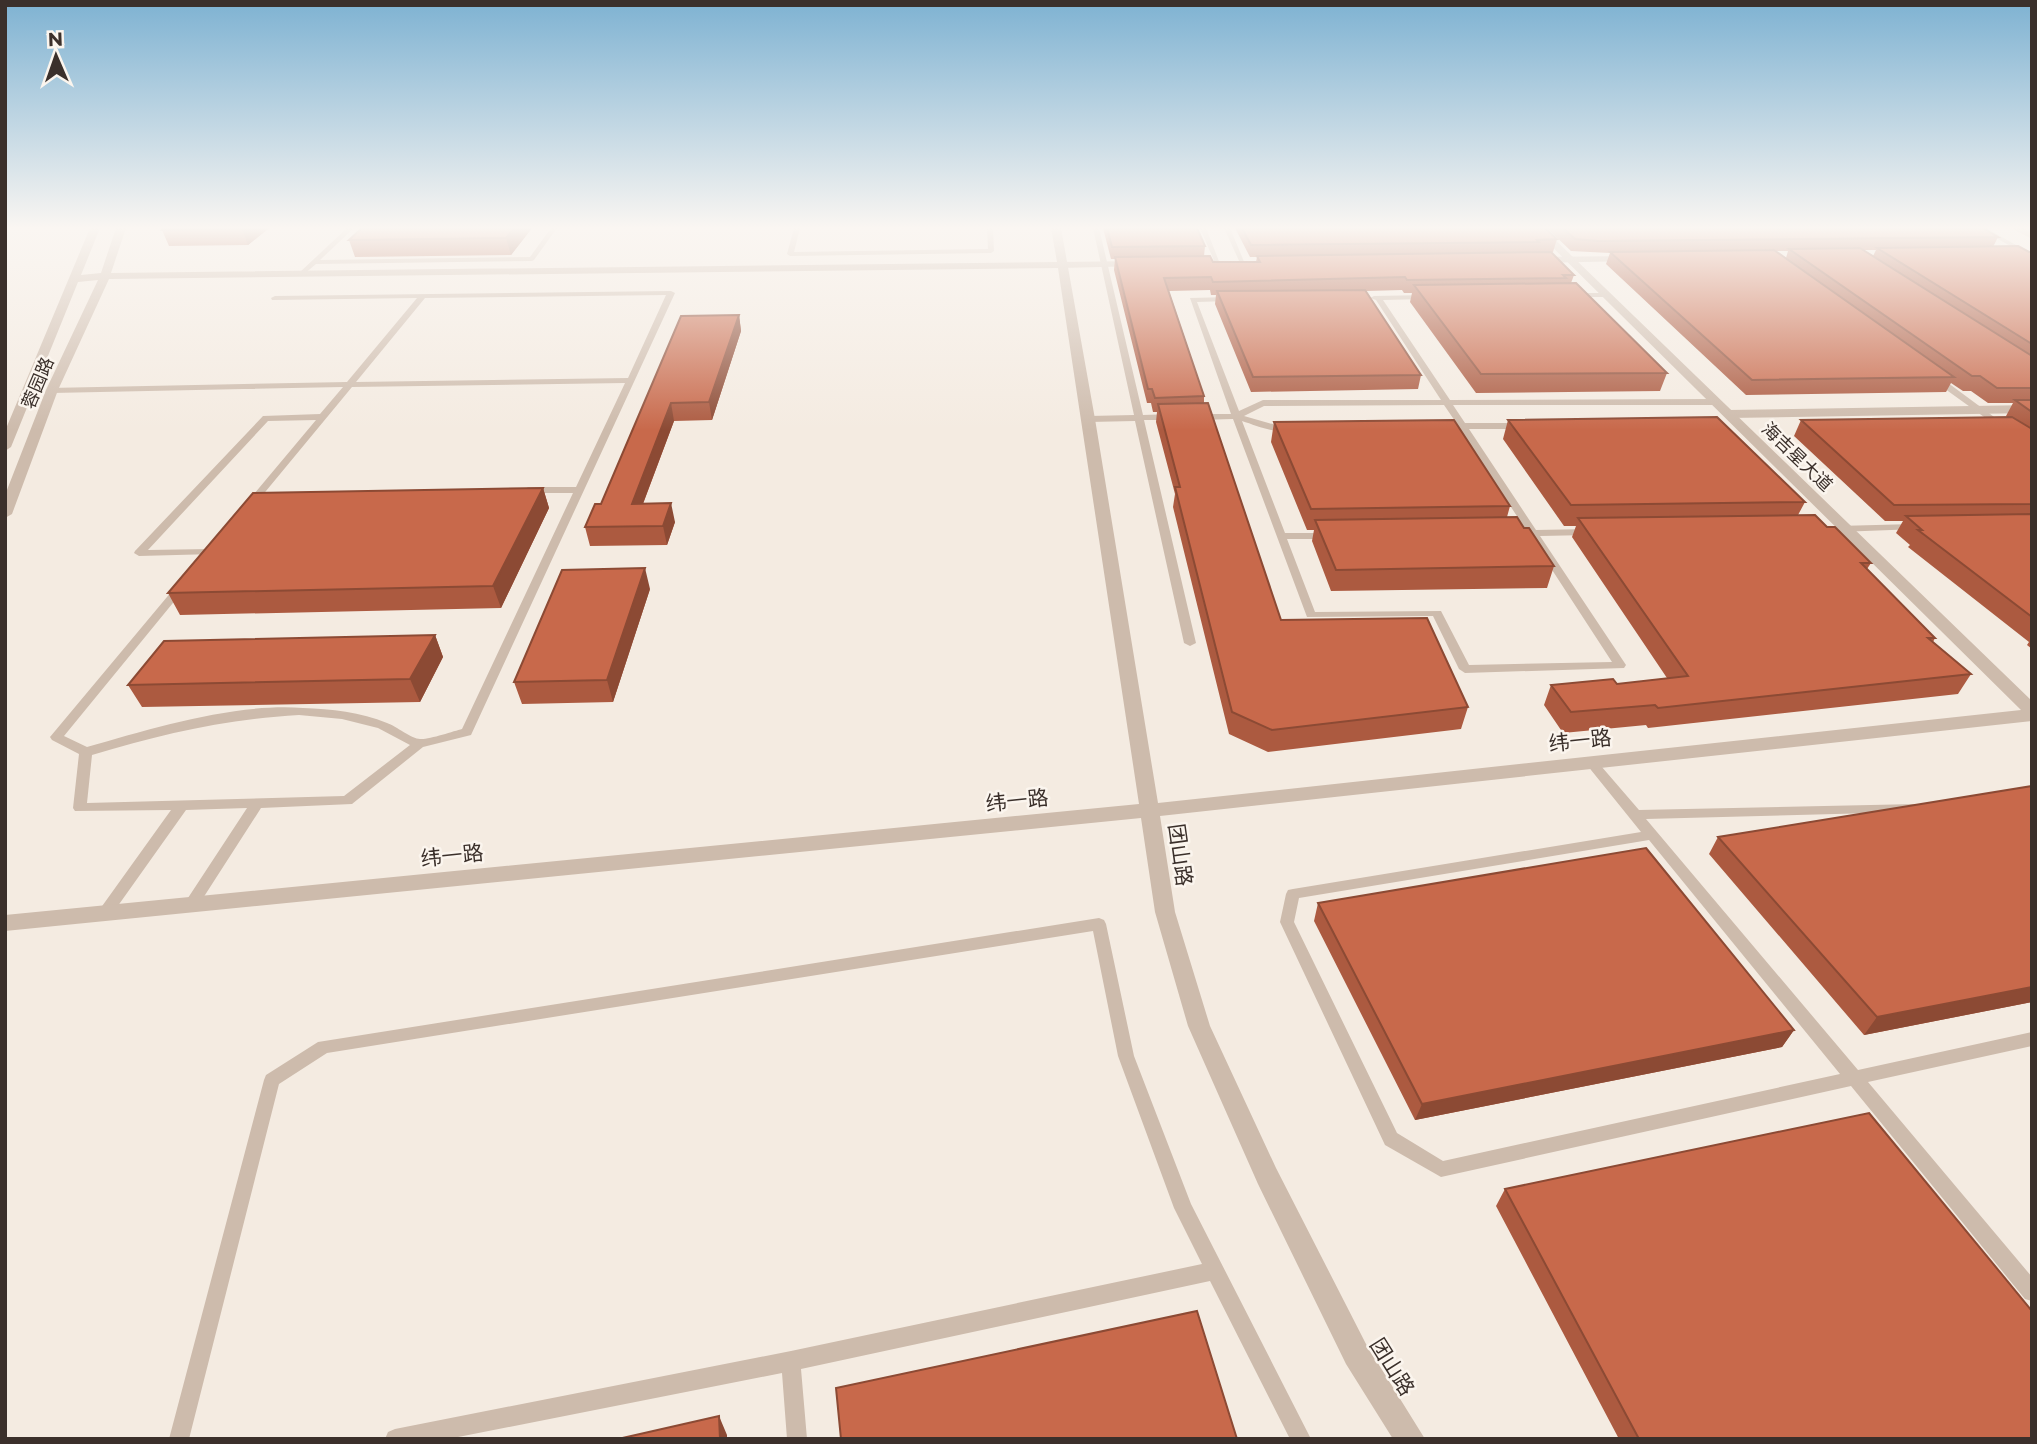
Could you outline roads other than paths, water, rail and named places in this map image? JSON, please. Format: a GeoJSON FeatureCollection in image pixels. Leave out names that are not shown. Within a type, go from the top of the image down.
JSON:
{"type":"FeatureCollection","features":[{"type":"Feature","properties":{"kind":"street","name":"蓉园路"},"geometry":{"type":"LineString","coordinates":[[5,447],[69,295]]}},
{"type":"Feature","properties":{"kind":"street","name":"蓉园路"},"geometry":{"type":"LineString","coordinates":[[5,514],[52,390],[96,295]]}},
{"type":"Feature","properties":{"kind":"street","name":"团山路"},"geometry":{"type":"LineString","coordinates":[[1067,295],[1089,419],[1165,912],[1199,1026],[1266,1177],[1356,1354],[1410,1439]]}},
{"type":"Feature","properties":{"kind":"street","name":"海吉星大道"},"geometry":{"type":"LineString","coordinates":[[1606,295],[1716,402],[1730,420],[1838,529],[2032,713]]}},
{"type":"Feature","properties":{"kind":"street"},"geometry":{"type":"LineString","coordinates":[[1730,420],[2032,409]]}},
{"type":"Feature","properties":{"kind":"street","name":"纬一路"},"geometry":{"type":"LineString","coordinates":[[5,923],[1151,810],[2032,713]]}},
{"type":"Feature","properties":{"kind":"lane"},"geometry":{"type":"LineString","coordinates":[[275,298],[474,295]]}},
{"type":"Feature","properties":{"kind":"lane"},"geometry":{"type":"LineString","coordinates":[[86,752],[80,808],[347,800],[419,744],[467,732],[670,295]]}},
{"type":"Feature","properties":{"kind":"lane"},"geometry":{"type":"LineString","coordinates":[[1111,295],[1190,643]]}},
{"type":"Feature","properties":{"kind":"lane"},"geometry":{"type":"LineString","coordinates":[[242,513],[423,296]]}},
{"type":"Feature","properties":{"kind":"lane"},"geometry":{"type":"LineString","coordinates":[[1364,298],[1432,297]]}},
{"type":"Feature","properties":{"kind":"lane"},"geometry":{"type":"LineString","coordinates":[[1246,299],[1193,300],[1311,615],[1437,613],[1465,669],[1620,665],[1378,298]]}},
{"type":"Feature","properties":{"kind":"lane"},"geometry":{"type":"LineString","coordinates":[[1924,370],[2011,433]]}},
{"type":"Feature","properties":{"kind":"lane"},"geometry":{"type":"LineString","coordinates":[[52,390],[632,380]]}},
{"type":"Feature","properties":{"kind":"lane"},"geometry":{"type":"LineString","coordinates":[[1236,416],[1262,403],[1716,402]]}},
{"type":"Feature","properties":{"kind":"lane"},"geometry":{"type":"LineString","coordinates":[[1194,417],[1236,416],[1275,428],[1301,428]]}},
{"type":"Feature","properties":{"kind":"lane"},"geometry":{"type":"LineString","coordinates":[[210,552],[139,553],[266,418],[323,417]]}},
{"type":"Feature","properties":{"kind":"lane"},"geometry":{"type":"LineString","coordinates":[[1089,419],[1180,417]]}},
{"type":"Feature","properties":{"kind":"lane"},"geometry":{"type":"LineString","coordinates":[[1449,426],[1531,426]]}},
{"type":"Feature","properties":{"kind":"lane"},"geometry":{"type":"LineString","coordinates":[[513,491],[580,490]]}},
{"type":"Feature","properties":{"kind":"lane"},"geometry":{"type":"LineString","coordinates":[[258,494],[272,494]]}},
{"type":"Feature","properties":{"kind":"lane"},"geometry":{"type":"LineString","coordinates":[[1838,529],[1925,527]]}},
{"type":"Feature","properties":{"kind":"lane"},"geometry":{"type":"LineString","coordinates":[[1519,533],[1601,532]]}},
{"type":"Feature","properties":{"kind":"lane"},"geometry":{"type":"LineString","coordinates":[[1281,536],[1337,536]]}},
{"type":"Feature","properties":{"kind":"lane"},"geometry":{"type":"LineString","coordinates":[[202,562],[218,542]]}},
{"type":"Feature","properties":{"kind":"lane"},"geometry":{"type":"LineString","coordinates":[[185,583],[56,737],[86,752],[151,732],[261,712],[352,716],[395,727],[419,744]]}},
{"type":"Feature","properties":{"kind":"lane"},"geometry":{"type":"LineString","coordinates":[[1591,762],[2032,1292]]}},
{"type":"Feature","properties":{"kind":"lane"},"geometry":{"type":"LineString","coordinates":[[191,905],[257,803]]}},
{"type":"Feature","properties":{"kind":"lane"},"geometry":{"type":"LineString","coordinates":[[105,913],[182,805]]}},
{"type":"Feature","properties":{"kind":"lane"},"geometry":{"type":"LineString","coordinates":[[1635,815],[1912,807]]}},
{"type":"Feature","properties":{"kind":"lane"},"geometry":{"type":"LineString","coordinates":[[1652,835],[1293,894],[1287,922],[1391,1139],[1441,1169],[2032,1039]]}},
{"type":"Feature","properties":{"kind":"lane"},"geometry":{"type":"LineString","coordinates":[[179,1439],[272,1080],[324,1046],[1099,923],[1126,1056],[1183,1208],[1301,1439]]}},
{"type":"Feature","properties":{"kind":"lane"},"geometry":{"type":"LineString","coordinates":[[396,1439],[791,1362],[1214,1271]]}},
{"type":"Feature","properties":{"kind":"lane"},"geometry":{"type":"LineString","coordinates":[[791,1362],[797,1439]]}}]}
